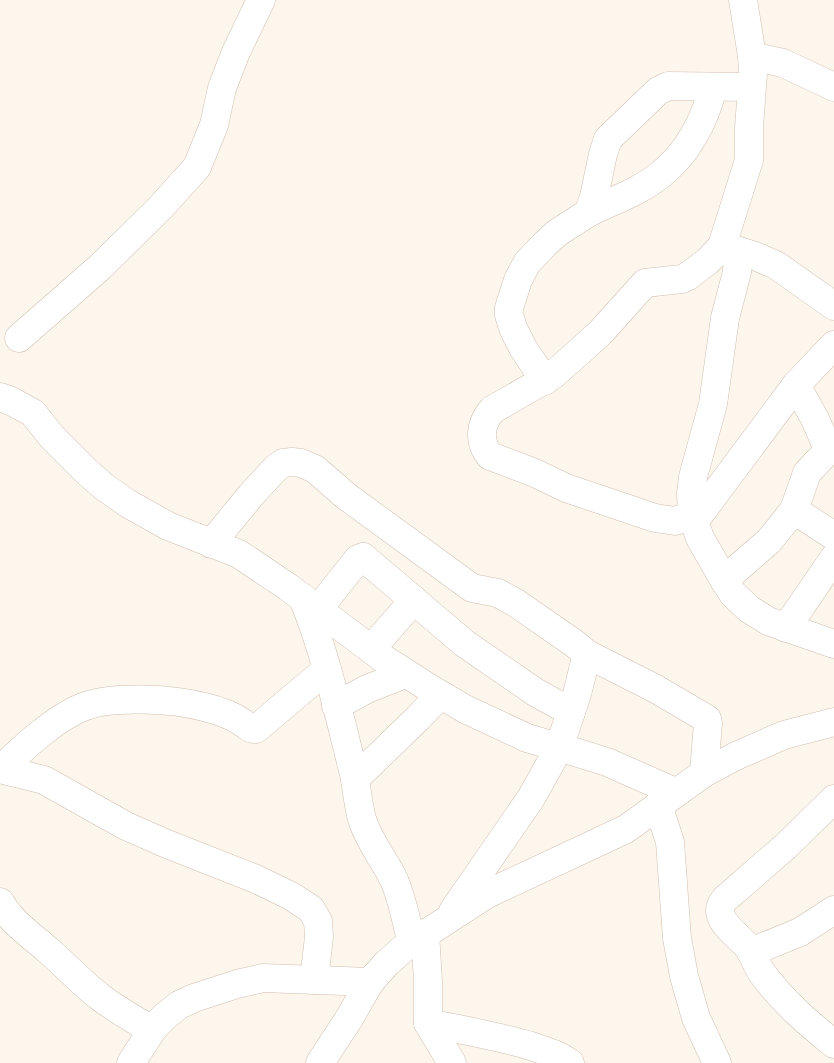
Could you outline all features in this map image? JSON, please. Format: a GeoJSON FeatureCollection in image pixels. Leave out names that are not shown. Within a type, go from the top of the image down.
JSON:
{"type":"FeatureCollection","features":[{"type":"Feature","properties":{"kind":"street"},"geometry":{"type":"LineString","coordinates":[[19,338],[114,254],[160,208],[197,167],[214,125],[222,88],[236,52],[261,0]]}},
{"type":"Feature","properties":{"kind":"street"},"geometry":{"type":"LineString","coordinates":[[743,0],[752,56],[749,160],[730,248],[737,272],[725,318],[713,404],[690,494],[693,518],[700,538],[724,580],[733,594],[749,609],[768,621],[834,644]]}},
{"type":"Feature","properties":{"kind":"street"},"geometry":{"type":"LineString","coordinates":[[752,56],[783,63],[834,88]]}},
{"type":"Feature","properties":{"kind":"street"},"geometry":{"type":"LineString","coordinates":[[588,213],[594,198],[603,154],[609,137],[658,91],[668,86],[751,87]]}},
{"type":"Feature","properties":{"kind":"street"},"geometry":{"type":"LineString","coordinates":[[545,381],[516,335],[509,315],[509,308],[518,280],[527,263],[557,233],[588,213],[659,176],[670,166],[686,148],[698,128],[708,107],[713,88]]}},
{"type":"Feature","properties":{"kind":"street"},"geometry":{"type":"LineString","coordinates":[[834,306],[776,265],[756,256],[730,248],[682,279],[645,283],[600,333],[545,381],[497,406],[488,414],[481,431],[486,451],[490,456],[566,488],[655,518],[675,520],[693,518],[796,385],[834,345]]}},
{"type":"Feature","properties":{"kind":"street"},"geometry":{"type":"LineString","coordinates":[[724,580],[769,541],[794,510],[807,473],[831,447],[796,385]]}},
{"type":"Feature","properties":{"kind":"street"},"geometry":{"type":"LineString","coordinates":[[0,397],[33,413],[52,437],[85,470],[127,503],[156,521],[239,554],[405,674],[496,725],[527,738],[607,762],[667,799]]}},
{"type":"Feature","properties":{"kind":"street"},"geometry":{"type":"LineString","coordinates":[[211,544],[250,495],[276,468],[283,463],[292,462],[301,463],[315,469],[346,496],[472,588],[498,593],[516,603],[587,654],[656,689],[707,719],[704,773]]}},
{"type":"Feature","properties":{"kind":"street"},"geometry":{"type":"LineString","coordinates":[[794,510],[834,536]]}},
{"type":"Feature","properties":{"kind":"street"},"geometry":{"type":"LineString","coordinates":[[310,604],[361,557],[371,562],[464,643],[535,692],[571,712]]}},
{"type":"Feature","properties":{"kind":"street"},"geometry":{"type":"LineString","coordinates":[[786,628],[834,558]]}},
{"type":"Feature","properties":{"kind":"street"},"geometry":{"type":"LineString","coordinates":[[371,650],[414,600]]}},
{"type":"Feature","properties":{"kind":"street"},"geometry":{"type":"LineString","coordinates":[[310,604],[314,626],[355,779],[364,825],[374,849],[395,883],[401,900],[428,932]]}},
{"type":"Feature","properties":{"kind":"street"},"geometry":{"type":"LineString","coordinates":[[452,1063],[428,1023],[428,932],[531,798],[559,748],[587,654]]}},
{"type":"Feature","properties":{"kind":"street"},"geometry":{"type":"LineString","coordinates":[[1,769],[15,755],[51,727],[79,709],[92,704],[146,700],[184,702],[230,716],[251,729],[256,729],[327,669]]}},
{"type":"Feature","properties":{"kind":"street"},"geometry":{"type":"LineString","coordinates":[[336,706],[367,689],[405,674]]}},
{"type":"Feature","properties":{"kind":"street"},"geometry":{"type":"LineString","coordinates":[[355,779],[440,694]]}},
{"type":"Feature","properties":{"kind":"street"},"geometry":{"type":"LineString","coordinates":[[320,1063],[370,982],[387,963],[428,932],[487,894],[626,829],[704,773],[760,744],[784,735],[834,722]]}},
{"type":"Feature","properties":{"kind":"street"},"geometry":{"type":"LineString","coordinates":[[1,769],[44,780],[126,826],[256,878],[291,896],[311,910],[318,921],[319,938],[314,980]]}},
{"type":"Feature","properties":{"kind":"street"},"geometry":{"type":"LineString","coordinates":[[667,799],[677,938],[684,976],[696,1018],[717,1063]]}},
{"type":"Feature","properties":{"kind":"street"},"geometry":{"type":"LineString","coordinates":[[834,799],[786,846],[723,902],[721,914],[725,924],[748,947],[758,967],[773,988],[792,1008],[834,1044]]}},
{"type":"Feature","properties":{"kind":"street"},"geometry":{"type":"LineString","coordinates":[[0,902],[5,912],[16,924],[47,949],[86,986],[117,1009],[152,1030]]}},
{"type":"Feature","properties":{"kind":"street"},"geometry":{"type":"LineString","coordinates":[[751,952],[800,932],[834,910]]}},
{"type":"Feature","properties":{"kind":"street"},"geometry":{"type":"LineString","coordinates":[[131,1063],[152,1030],[179,1005],[237,984],[263,978],[370,982]]}},
{"type":"Feature","properties":{"kind":"street"},"geometry":{"type":"LineString","coordinates":[[428,1023],[511,1040],[551,1053],[570,1063]]}}]}
